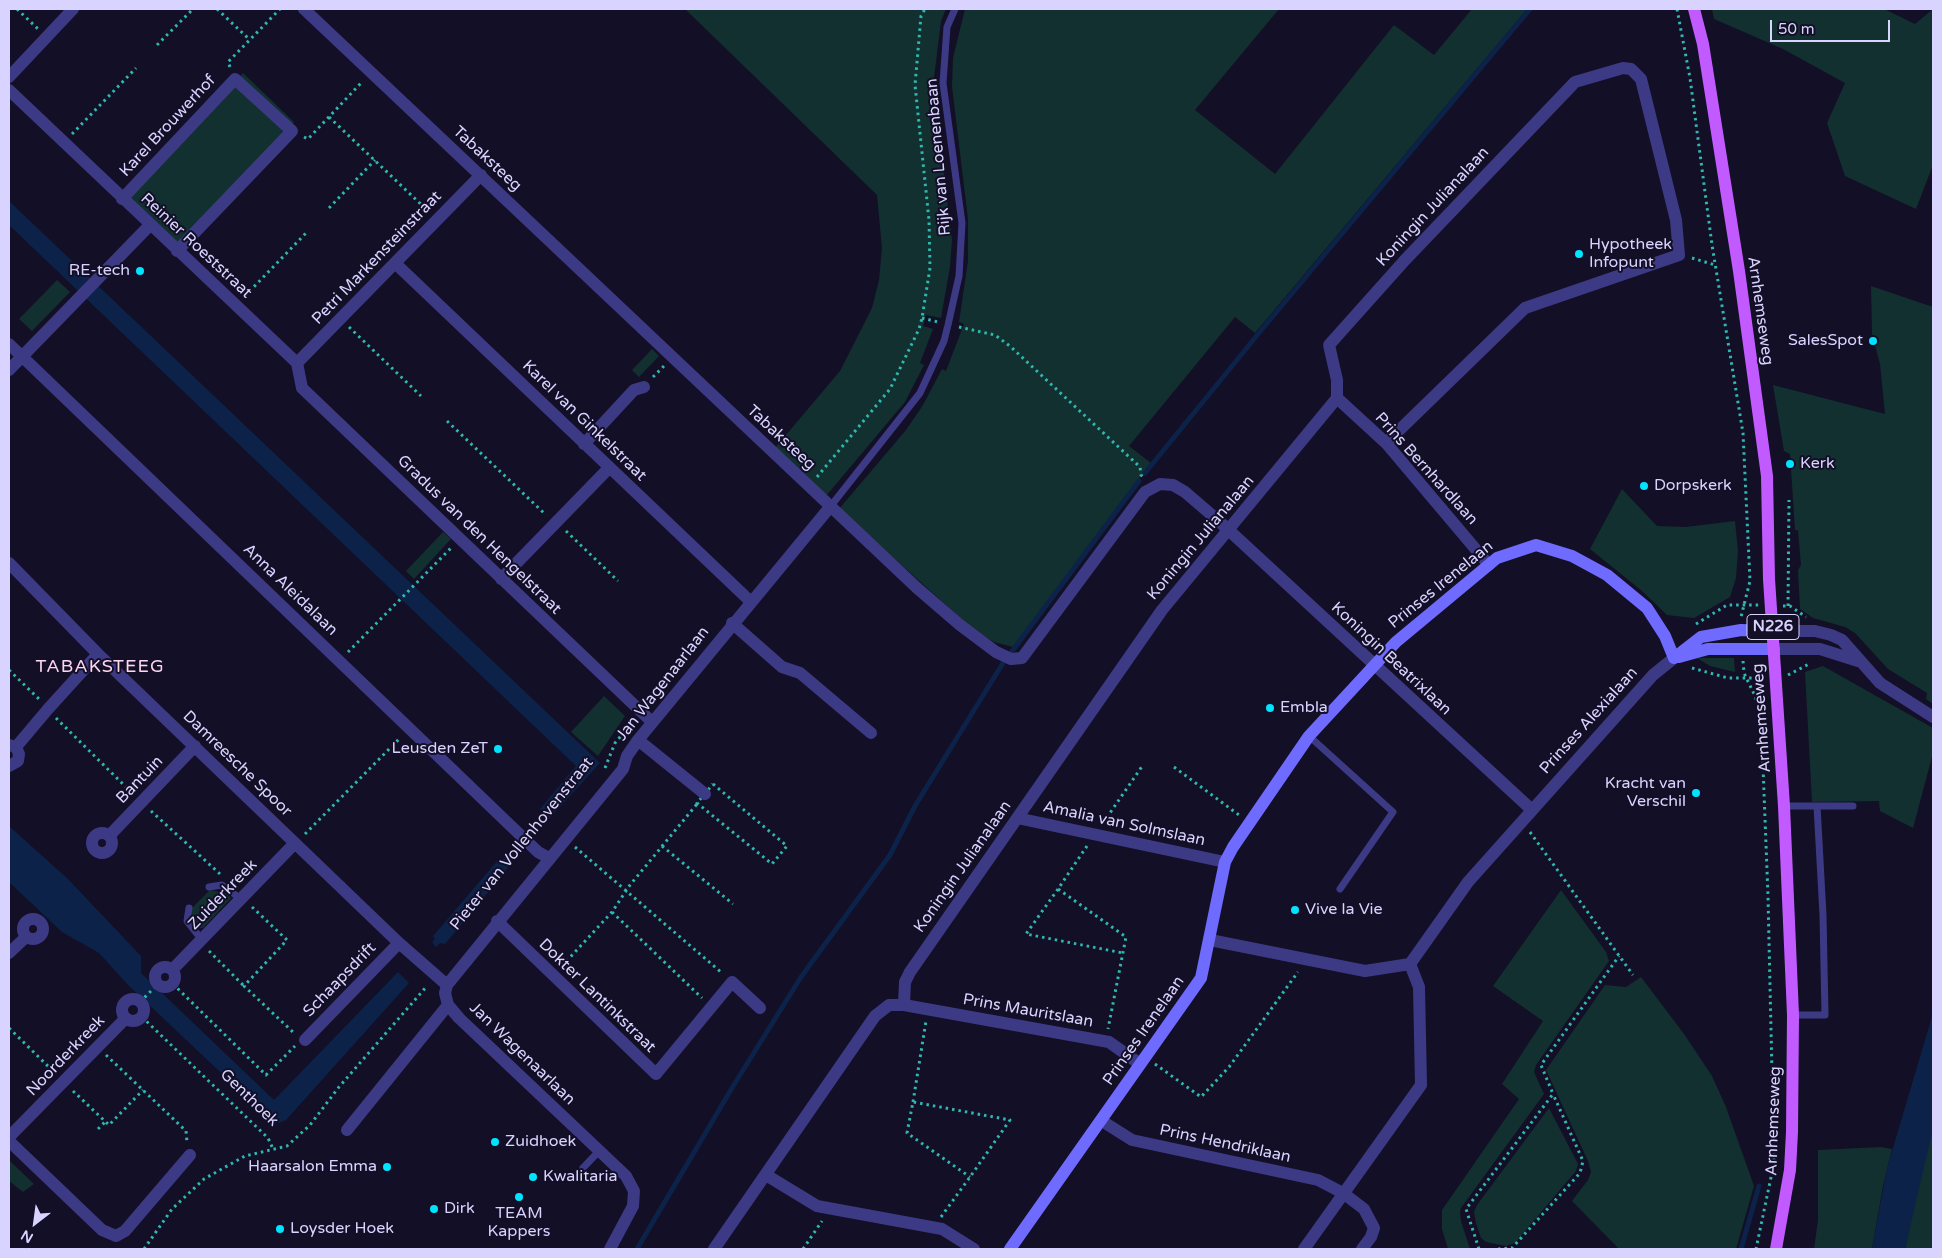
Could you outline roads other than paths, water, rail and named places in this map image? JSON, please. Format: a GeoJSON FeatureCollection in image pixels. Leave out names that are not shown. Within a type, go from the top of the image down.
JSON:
{"type":"FeatureCollection","features":[{"type":"Feature","properties":{"kind":"main road","name":"Arnhemseweg"},"geometry":{"type":"LineString","coordinates":[[1694,9],[1703,44],[1739,271],[1767,476],[1793,1016],[1790,1170],[1781,1232],[1776,1249]]}},
{"type":"Feature","properties":{"kind":"street"},"geometry":{"type":"LineString","coordinates":[[9,77],[73,9]]}},
{"type":"Feature","properties":{"kind":"street","name":"Tabaksteeg"},"geometry":{"type":"LineString","coordinates":[[304,9],[830,507],[960,625],[996,652],[1015,660],[1024,655],[1143,494],[1154,485],[1165,483],[1176,486],[1229,530]]}},
{"type":"Feature","properties":{"kind":"street","name":"Koningin Julianalaan"},"geometry":{"type":"LineString","coordinates":[[904,1005],[905,982],[910,972],[1162,610],[1337,398],[1337,380],[1329,345],[1404,260],[1575,82],[1623,68],[1631,69],[1641,79],[1676,220],[1674,257],[1525,308],[1386,443]]}},
{"type":"Feature","properties":{"kind":"street","name":"Karel Brouwerhof"},"geometry":{"type":"LineString","coordinates":[[122,199],[235,78],[292,131],[177,251]]}},
{"type":"Feature","properties":{"kind":"street","name":"Reinier Roeststraat"},"geometry":{"type":"LineString","coordinates":[[9,90],[297,363]]}},
{"type":"Feature","properties":{"kind":"street","name":"Petri Markensteinstraat"},"geometry":{"type":"LineString","coordinates":[[297,363],[396,264],[480,175]]}},
{"type":"Feature","properties":{"kind":"street"},"geometry":{"type":"LineString","coordinates":[[9,370],[150,225]]}},
{"type":"Feature","properties":{"kind":"street","name":"Karel van Ginkelstraat"},"geometry":{"type":"LineString","coordinates":[[396,264],[750,602]]}},
{"type":"Feature","properties":{"kind":"street","name":"Anna Aleidalaan"},"geometry":{"type":"LineString","coordinates":[[9,344],[538,852],[549,858]]}},
{"type":"Feature","properties":{"kind":"street","name":"Gradus van den Hengelstraat"},"geometry":{"type":"LineString","coordinates":[[297,363],[302,388],[652,722]]}},
{"type":"Feature","properties":{"kind":"street"},"geometry":{"type":"LineString","coordinates":[[584,444],[634,390],[644,387]]}},
{"type":"Feature","properties":{"kind":"street","name":"Prins Bernhardlaan"},"geometry":{"type":"LineString","coordinates":[[1337,398],[1386,443],[1489,565]]}},
{"type":"Feature","properties":{"kind":"street"},"geometry":{"type":"LineString","coordinates":[[501,579],[609,468]]}},
{"type":"Feature","properties":{"kind":"street","name":"Jan Wagenaarlaan"},"geometry":{"type":"LineString","coordinates":[[610,1249],[633,1206],[634,1191],[626,1176],[448,1005],[445,993],[447,985],[497,921],[623,769],[627,756],[652,722],[732,623],[830,507]]}},
{"type":"Feature","properties":{"kind":"street","name":"Koningin Beatrixlaan"},"geometry":{"type":"LineString","coordinates":[[1229,530],[1532,810]]}},
{"type":"Feature","properties":{"kind":"street","name":"Prinses Irenelaan"},"geometry":{"type":"LineString","coordinates":[[1010,1249],[1201,978],[1225,862],[1250,822],[1309,736],[1396,642],[1489,565],[1507,553],[1536,545],[1572,556],[1607,575],[1647,608],[1665,636],[1674,658]]}},
{"type":"Feature","properties":{"kind":"street","name":"Damreesche Spoor"},"geometry":{"type":"LineString","coordinates":[[11,571],[399,943],[447,985]]}},
{"type":"Feature","properties":{"kind":"street"},"geometry":{"type":"LineString","coordinates":[[732,623],[782,666],[800,674],[870,733]]}},
{"type":"Feature","properties":{"kind":"street"},"geometry":{"type":"LineString","coordinates":[[1674,658],[1701,637],[1741,630],[1814,631],[1842,640],[1880,683],[1933,717]]}},
{"type":"Feature","properties":{"kind":"street"},"geometry":{"type":"LineString","coordinates":[[1674,658],[1708,649],[1820,649],[1846,655],[1861,662]]}},
{"type":"Feature","properties":{"kind":"street"},"geometry":{"type":"LineString","coordinates":[[9,766],[18,761],[20,754],[12,746],[98,654]]}},
{"type":"Feature","properties":{"kind":"street","name":"Prinses Alexialaan"},"geometry":{"type":"LineString","coordinates":[[1410,964],[1468,882],[1652,675],[1674,658]]}},
{"type":"Feature","properties":{"kind":"street"},"geometry":{"type":"LineString","coordinates":[[638,740],[701,799]]}},
{"type":"Feature","properties":{"kind":"street","name":"Bantuin"},"geometry":{"type":"LineString","coordinates":[[109,836],[195,746]]}},
{"type":"Feature","properties":{"kind":"street","name":"Amalia van Solmslaan"},"geometry":{"type":"LineString","coordinates":[[1017,818],[1225,862]]}},
{"type":"Feature","properties":{"kind":"street","name":"Zuiderkreek"},"geometry":{"type":"LineString","coordinates":[[173,969],[295,843]]}},
{"type":"Feature","properties":{"kind":"street","name":"Dokter Lantinkstraat"},"geometry":{"type":"LineString","coordinates":[[497,921],[553,977],[656,1074],[732,982],[760,1008]]}},
{"type":"Feature","properties":{"kind":"street"},"geometry":{"type":"LineString","coordinates":[[9,953],[26,937]]}},
{"type":"Feature","properties":{"kind":"street"},"geometry":{"type":"LineString","coordinates":[[1210,940],[1365,971],[1410,964],[1419,987],[1421,1085],[1304,1249]]}},
{"type":"Feature","properties":{"kind":"street","name":"Schaapsdrift"},"geometry":{"type":"LineString","coordinates":[[305,1040],[399,943]]}},
{"type":"Feature","properties":{"kind":"street","name":"Zuiderkreek"},"geometry":{"type":"LineString","coordinates":[[164,966],[173,969],[176,976],[173,984],[165,987],[158,984],[155,979],[158,969],[164,966]]}},
{"type":"Feature","properties":{"kind":"street","name":"Noorderkreek"},"geometry":{"type":"LineString","coordinates":[[131,1000],[140,1002],[144,1009],[142,1018],[132,1021],[126,1018],[122,1009],[125,1003],[131,1000]]}},
{"type":"Feature","properties":{"kind":"street"},"geometry":{"type":"LineString","coordinates":[[347,1130],[448,1005]]}},
{"type":"Feature","properties":{"kind":"street"},"geometry":{"type":"LineString","coordinates":[[714,1249],[875,1016],[888,1005],[904,1005]]}},
{"type":"Feature","properties":{"kind":"street","name":"Prins Mauritslaan"},"geometry":{"type":"LineString","coordinates":[[904,1005],[1106,1042],[1142,1060]]}},
{"type":"Feature","properties":{"kind":"street","name":"Noorderkreek"},"geometry":{"type":"LineString","coordinates":[[9,1139],[126,1018]]}},
{"type":"Feature","properties":{"kind":"street","name":"Prins Hendriklaan"},"geometry":{"type":"LineString","coordinates":[[1102,1121],[1132,1140],[1318,1180],[1343,1193],[1364,1209],[1374,1228],[1371,1237],[1362,1249]]}},
{"type":"Feature","properties":{"kind":"street"},"geometry":{"type":"LineString","coordinates":[[9,1139],[102,1230],[116,1236],[125,1230],[190,1155]]}},
{"type":"Feature","properties":{"kind":"street"},"geometry":{"type":"LineString","coordinates":[[766,1175],[817,1206],[938,1228],[974,1249]]}},
{"type":"Feature","properties":{"kind":"lane","name":"Rijk van Loenenbaan"},"geometry":{"type":"LineString","coordinates":[[830,507],[920,393],[944,341],[959,276],[962,223],[943,83],[947,28],[955,9]]}},
{"type":"Feature","properties":{"kind":"lane"},"geometry":{"type":"LineString","coordinates":[[1309,736],[1393,812],[1340,889]]}},
{"type":"Feature","properties":{"kind":"lane"},"geometry":{"type":"LineString","coordinates":[[1784,806],[1853,806]]}},
{"type":"Feature","properties":{"kind":"lane"},"geometry":{"type":"LineString","coordinates":[[1793,1016],[1825,1015],[1823,915],[1817,806]]}},
{"type":"Feature","properties":{"kind":"lane"},"geometry":{"type":"LineString","coordinates":[[209,887],[222,885],[242,898]]}},
{"type":"Feature","properties":{"kind":"lane"},"geometry":{"type":"LineString","coordinates":[[189,908],[187,921],[201,941]]}},
{"type":"Feature","properties":{"kind":"lane"},"geometry":{"type":"LineString","coordinates":[[583,1168],[600,1150]]}},
{"type":"Feature","properties":{"kind":"water"},"geometry":{"type":"Polygon","coordinates":[[[9,201],[600,763],[549,819],[540,809],[576,766],[9,225],[9,201]]]}},
{"type":"Feature","properties":{"kind":"water"},"geometry":{"type":"Polygon","coordinates":[[[9,826],[68,879],[141,956],[141,973],[274,1100],[398,972],[409,983],[286,1120],[279,1123],[272,1121],[128,985],[99,953],[62,932],[9,882],[9,826]]]}},
{"type":"Feature","properties":{"kind":"water"},"geometry":{"type":"Polygon","coordinates":[[[505,856],[510,861],[507,865],[508,868],[445,944],[440,943],[436,947],[432,942],[435,939],[433,936],[499,859],[502,861],[505,856]]]}},
{"type":"Feature","properties":{"kind":"water"},"geometry":{"type":"Polygon","coordinates":[[[1933,1013],[1933,1128],[1905,1249],[1872,1249],[1887,1168],[1933,1013]]]}},
{"type":"Feature","properties":{"kind":"waterway"},"geometry":{"type":"LineString","coordinates":[[1145,473],[1263,328],[1530,9]]}},
{"type":"Feature","properties":{"kind":"waterway"},"geometry":{"type":"LineString","coordinates":[[1010,654],[1139,481]]}},
{"type":"Feature","properties":{"kind":"waterway"},"geometry":{"type":"LineString","coordinates":[[637,1249],[732,1088],[801,977],[890,855],[915,806],[1003,663]]}},
{"type":"Feature","properties":{"kind":"waterway"},"geometry":{"type":"LineString","coordinates":[[1741,1249],[1759,1186]]}},
{"type":"Feature","properties":{"kind":"place","name":"Hypotheek Infopunt"},"geometry":{"type":"Point","coordinates":[1579,254]}},
{"type":"Feature","properties":{"kind":"place","name":"RE-tech"},"geometry":{"type":"Point","coordinates":[140,271]}},
{"type":"Feature","properties":{"kind":"place","name":"SalesSpot"},"geometry":{"type":"Point","coordinates":[1873,341]}},
{"type":"Feature","properties":{"kind":"place","name":"Kerk"},"geometry":{"type":"Point","coordinates":[1790,464]}},
{"type":"Feature","properties":{"kind":"place","name":"Dorpskerk"},"geometry":{"type":"Point","coordinates":[1644,486]}},
{"type":"Feature","properties":{"kind":"place","name":"Embla"},"geometry":{"type":"Point","coordinates":[1270,708]}},
{"type":"Feature","properties":{"kind":"place","name":"Leusden ZeT"},"geometry":{"type":"Point","coordinates":[498,749]}},
{"type":"Feature","properties":{"kind":"place","name":"Kracht van Verschil"},"geometry":{"type":"Point","coordinates":[1696,793]}},
{"type":"Feature","properties":{"kind":"place","name":"Vive la Vie"},"geometry":{"type":"Point","coordinates":[1295,910]}},
{"type":"Feature","properties":{"kind":"place","name":"Zuidhoek"},"geometry":{"type":"Point","coordinates":[495,1142]}},
{"type":"Feature","properties":{"kind":"place","name":"Haarsalon Emma"},"geometry":{"type":"Point","coordinates":[387,1167]}},
{"type":"Feature","properties":{"kind":"place","name":"Kwalitaria"},"geometry":{"type":"Point","coordinates":[533,1177]}},
{"type":"Feature","properties":{"kind":"place","name":"TEAM Kappers"},"geometry":{"type":"Point","coordinates":[519,1197]}},
{"type":"Feature","properties":{"kind":"place","name":"Dirk"},"geometry":{"type":"Point","coordinates":[434,1209]}},
{"type":"Feature","properties":{"kind":"place","name":"Loysder Hoek"},"geometry":{"type":"Point","coordinates":[280,1229]}},
{"type":"Feature","properties":{"kind":"district","name":"TABAKSTEEG"},"geometry":{"type":"Point","coordinates":[100,667]}}]}
